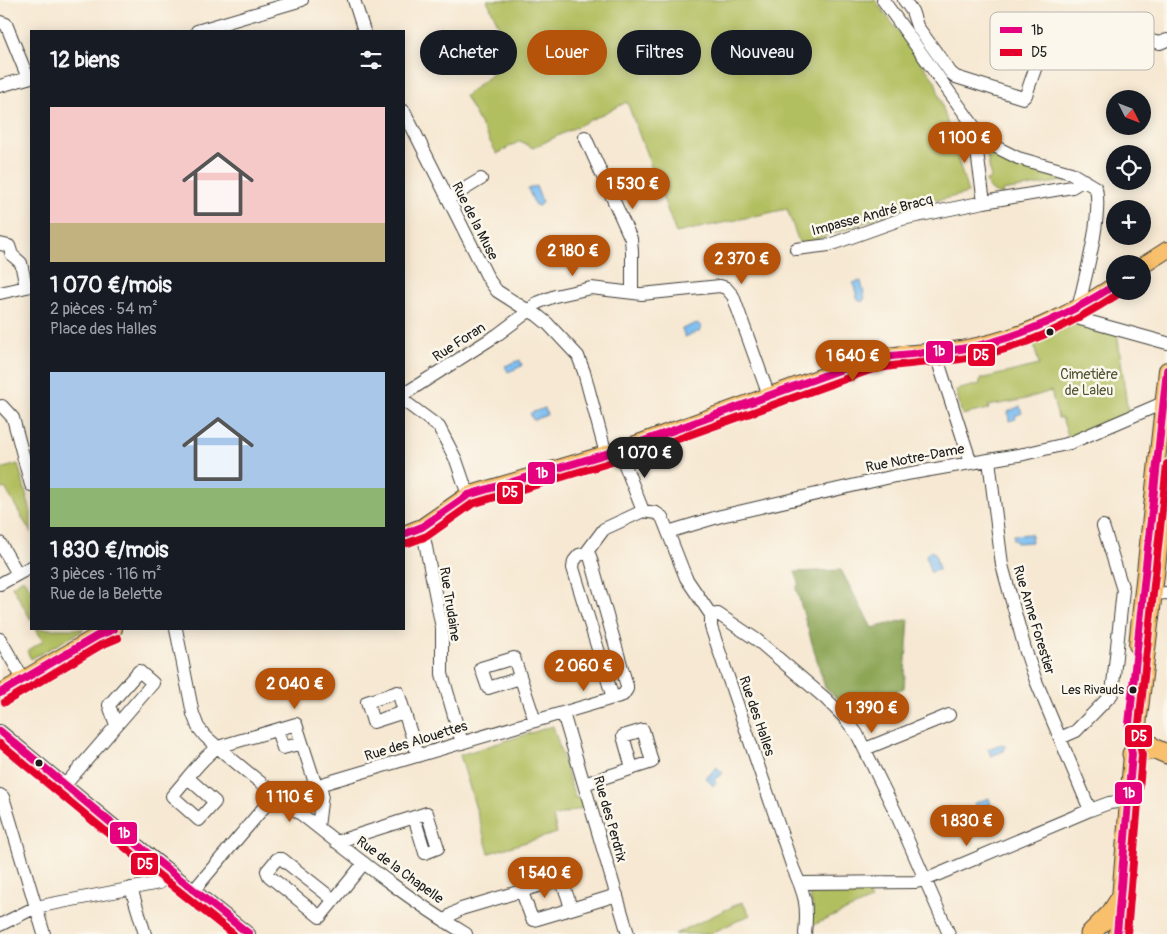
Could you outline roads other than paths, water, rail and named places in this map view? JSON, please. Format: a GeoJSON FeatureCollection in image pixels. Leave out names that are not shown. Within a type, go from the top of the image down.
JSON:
{"type":"FeatureCollection","features":[{"type":"Feature","properties":{"kind":"highway"},"geometry":{"type":"LineString","coordinates":[[1137,734],[1161,752]]}},
{"type":"Feature","properties":{"kind":"highway"},"geometry":{"type":"LineString","coordinates":[[1132,754],[1161,752]]}},
{"type":"Feature","properties":{"kind":"highway"},"geometry":{"type":"LineString","coordinates":[[1090,934],[1111,914],[1120,899]]}},
{"type":"Feature","properties":{"kind":"main road"},"geometry":{"type":"LineString","coordinates":[[1151,260],[1167,250]]}},
{"type":"Feature","properties":{"kind":"main road"},"geometry":{"type":"LineString","coordinates":[[405,534],[422,527],[468,495],[612,452],[867,360],[883,356],[963,348],[1033,330],[1077,315],[1106,292]]}},
{"type":"Feature","properties":{"kind":"main road"},"geometry":{"type":"LineString","coordinates":[[1132,754],[1128,733],[1167,370]]}},
{"type":"Feature","properties":{"kind":"main road"},"geometry":{"type":"LineString","coordinates":[[1117,934],[1132,754],[1161,594],[1167,483]]}},
{"type":"Feature","properties":{"kind":"main road"},"geometry":{"type":"LineString","coordinates":[[0,693],[95,632],[108,630]]}},
{"type":"Feature","properties":{"kind":"street"},"geometry":{"type":"LineString","coordinates":[[200,30],[302,0]]}},
{"type":"Feature","properties":{"kind":"street"},"geometry":{"type":"LineString","coordinates":[[354,0],[364,30]]}},
{"type":"Feature","properties":{"kind":"street"},"geometry":{"type":"LineString","coordinates":[[884,0],[978,132],[996,147],[1018,158],[1071,173],[1096,188],[1098,198],[1094,235],[1077,315],[1167,343]]}},
{"type":"Feature","properties":{"kind":"street"},"geometry":{"type":"LineString","coordinates":[[904,0],[912,11],[917,26],[951,73],[956,77],[1023,98],[1034,70]]}},
{"type":"Feature","properties":{"kind":"street"},"geometry":{"type":"LineString","coordinates":[[0,22],[6,24],[29,77],[0,86]]}},
{"type":"Feature","properties":{"kind":"street"},"geometry":{"type":"LineString","coordinates":[[1154,42],[1160,43],[1167,40]]}},
{"type":"Feature","properties":{"kind":"street","name":"Rue de la Muse"},"geometry":{"type":"LineString","coordinates":[[405,113],[489,280],[497,291],[548,324],[578,356],[612,452],[643,511]]}},
{"type":"Feature","properties":{"kind":"street"},"geometry":{"type":"LineString","coordinates":[[978,132],[975,138],[984,202]]}},
{"type":"Feature","properties":{"kind":"street"},"geometry":{"type":"LineString","coordinates":[[585,137],[631,239],[632,292]]}},
{"type":"Feature","properties":{"kind":"street"},"geometry":{"type":"LineString","coordinates":[[448,199],[481,179]]}},
{"type":"Feature","properties":{"kind":"street","name":"Impasse André Bracq"},"geometry":{"type":"LineString","coordinates":[[796,249],[829,245],[902,219],[984,202],[1072,187],[1084,180]]}},
{"type":"Feature","properties":{"kind":"street"},"geometry":{"type":"LineString","coordinates":[[0,244],[9,246],[12,255],[21,263],[28,287],[0,293]]}},
{"type":"Feature","properties":{"kind":"street","name":"Rue Foran"},"geometry":{"type":"LineString","coordinates":[[405,393],[497,335],[537,303],[555,296],[588,288],[642,294],[720,286],[726,288],[733,296],[769,396]]}},
{"type":"Feature","properties":{"kind":"street"},"geometry":{"type":"LineString","coordinates":[[935,352],[971,463]]}},
{"type":"Feature","properties":{"kind":"street"},"geometry":{"type":"LineString","coordinates":[[405,402],[439,427],[456,460],[468,495]]}},
{"type":"Feature","properties":{"kind":"street","name":"Rue Notre-Dame"},"geometry":{"type":"LineString","coordinates":[[668,532],[721,516],[896,476],[989,460],[1070,443],[1163,404]]}},
{"type":"Feature","properties":{"kind":"street"},"geometry":{"type":"LineString","coordinates":[[2,406],[13,418],[30,481]]}},
{"type":"Feature","properties":{"kind":"street","name":"Rue Anne Forestier"},"geometry":{"type":"LineString","coordinates":[[989,460],[1002,565],[1025,649],[1090,810]]}},
{"type":"Feature","properties":{"kind":"street"},"geometry":{"type":"LineString","coordinates":[[586,554],[590,556],[627,686],[623,695],[612,698],[574,568],[574,561],[580,555],[586,554],[604,528],[643,511]]}},
{"type":"Feature","properties":{"kind":"street","name":"Rue des Halles"},"geometry":{"type":"LineString","coordinates":[[643,511],[660,515],[686,578],[711,621],[793,868],[806,900],[805,934]]}},
{"type":"Feature","properties":{"kind":"street"},"geometry":{"type":"LineString","coordinates":[[1060,738],[1076,731],[1112,694],[1122,590],[1103,526]]}},
{"type":"Feature","properties":{"kind":"street","name":"Rue Trudaine"},"geometry":{"type":"LineString","coordinates":[[422,527],[442,628],[442,674],[462,743]]}},
{"type":"Feature","properties":{"kind":"street"},"geometry":{"type":"LineString","coordinates":[[0,543],[18,574]]}},
{"type":"Feature","properties":{"kind":"street"},"geometry":{"type":"LineString","coordinates":[[0,584],[30,567]]}},
{"type":"Feature","properties":{"kind":"street"},"geometry":{"type":"LineString","coordinates":[[711,621],[718,614],[757,640],[844,717],[865,749],[895,811],[949,934]]}},
{"type":"Feature","properties":{"kind":"street","name":"Rue de la Chapelle"},"geometry":{"type":"LineString","coordinates":[[176,630],[193,714],[198,727],[218,747],[278,798],[364,863],[446,922],[466,934]]}},
{"type":"Feature","properties":{"kind":"street"},"geometry":{"type":"LineString","coordinates":[[0,639],[23,679]]}},
{"type":"Feature","properties":{"kind":"street"},"geometry":{"type":"LineString","coordinates":[[520,678],[535,721]]}},
{"type":"Feature","properties":{"kind":"street","name":"Rue des Alouettes"},"geometry":{"type":"LineString","coordinates":[[278,798],[612,698]]}},
{"type":"Feature","properties":{"kind":"street"},"geometry":{"type":"LineString","coordinates":[[404,712],[418,756]]}},
{"type":"Feature","properties":{"kind":"street","name":"Rue des Perdrix"},"geometry":{"type":"LineString","coordinates":[[563,713],[628,934]]}},
{"type":"Feature","properties":{"kind":"street"},"geometry":{"type":"LineString","coordinates":[[865,749],[949,716]]}},
{"type":"Feature","properties":{"kind":"street"},"geometry":{"type":"LineString","coordinates":[[188,778],[212,750],[296,724],[322,794],[318,827]]}},
{"type":"Feature","properties":{"kind":"street"},"geometry":{"type":"LineString","coordinates":[[65,785],[116,725]]}},
{"type":"Feature","properties":{"kind":"street"},"geometry":{"type":"LineString","coordinates":[[277,730],[283,748],[302,743]]}},
{"type":"Feature","properties":{"kind":"street"},"geometry":{"type":"LineString","coordinates":[[0,731],[249,934]]}},
{"type":"Feature","properties":{"kind":"street"},"geometry":{"type":"LineString","coordinates":[[584,784],[632,768]]}},
{"type":"Feature","properties":{"kind":"street"},"geometry":{"type":"LineString","coordinates":[[0,795],[3,797],[44,934]]}},
{"type":"Feature","properties":{"kind":"street"},"geometry":{"type":"LineString","coordinates":[[194,890],[265,806],[278,798]]}},
{"type":"Feature","properties":{"kind":"street"},"geometry":{"type":"LineString","coordinates":[[800,883],[916,882],[925,880],[1090,810],[1109,803],[1127,801]]}},
{"type":"Feature","properties":{"kind":"street"},"geometry":{"type":"LineString","coordinates":[[336,842],[414,817]]}},
{"type":"Feature","properties":{"kind":"street"},"geometry":{"type":"LineString","coordinates":[[334,900],[282,859],[277,859],[267,871],[269,876],[320,917],[334,900],[364,863]]}},
{"type":"Feature","properties":{"kind":"street"},"geometry":{"type":"LineString","coordinates":[[0,925],[36,907],[159,883],[172,872]]}},
{"type":"Feature","properties":{"kind":"street"},"geometry":{"type":"LineString","coordinates":[[446,922],[451,915],[460,909],[556,882],[564,887],[571,909]]}},
{"type":"Feature","properties":{"kind":"street"},"geometry":{"type":"LineString","coordinates":[[130,888],[145,934]]}},
{"type":"Feature","properties":{"kind":"street"},"geometry":{"type":"LineString","coordinates":[[522,892],[534,920],[617,895]]}},
{"type":"Feature","properties":{"kind":"water"},"geometry":{"type":"Polygon","coordinates":[[[536,186],[542,202],[539,206],[535,205],[528,189],[536,186]]]}},
{"type":"Feature","properties":{"kind":"water"},"geometry":{"type":"Polygon","coordinates":[[[861,281],[865,298],[862,302],[858,300],[853,283],[861,281]]]}},
{"type":"Feature","properties":{"kind":"water"},"geometry":{"type":"Polygon","coordinates":[[[697,323],[701,326],[700,331],[685,337],[682,329],[697,323]]]}},
{"type":"Feature","properties":{"kind":"water"},"geometry":{"type":"Polygon","coordinates":[[[520,360],[522,366],[508,372],[505,366],[520,360]]]}},
{"type":"Feature","properties":{"kind":"water"},"geometry":{"type":"Polygon","coordinates":[[[1020,406],[1022,413],[1015,416],[1016,419],[1009,421],[1008,412],[1020,406]]]}},
{"type":"Feature","properties":{"kind":"water"},"geometry":{"type":"Polygon","coordinates":[[[545,408],[547,415],[533,420],[530,413],[545,408]]]}},
{"type":"Feature","properties":{"kind":"water"},"geometry":{"type":"Polygon","coordinates":[[[1031,534],[1032,542],[1016,543],[1016,540],[1013,540],[1013,535],[1031,534]]]}},
{"type":"Feature","properties":{"kind":"water"},"geometry":{"type":"Polygon","coordinates":[[[930,551],[935,553],[939,570],[930,572],[926,555],[930,551]]]}},
{"type":"Feature","properties":{"kind":"water"},"geometry":{"type":"Polygon","coordinates":[[[1001,744],[1005,746],[1004,751],[991,756],[988,749],[1001,744]]]}},
{"type":"Feature","properties":{"kind":"water"},"geometry":{"type":"Polygon","coordinates":[[[717,767],[723,773],[714,780],[716,783],[713,786],[706,778],[717,767]]]}},
{"type":"Feature","properties":{"kind":"water"},"geometry":{"type":"Polygon","coordinates":[[[989,798],[991,804],[977,810],[974,803],[989,798]]]}},
{"type":"Feature","properties":{"kind":"place","name":"Les Rivauds"},"geometry":{"type":"Point","coordinates":[1133,690]}},
{"type":"Feature","properties":{"kind":"park label","name":"Cimetière de Laleu"},"geometry":{"type":"Point","coordinates":[1089,382]}}]}
